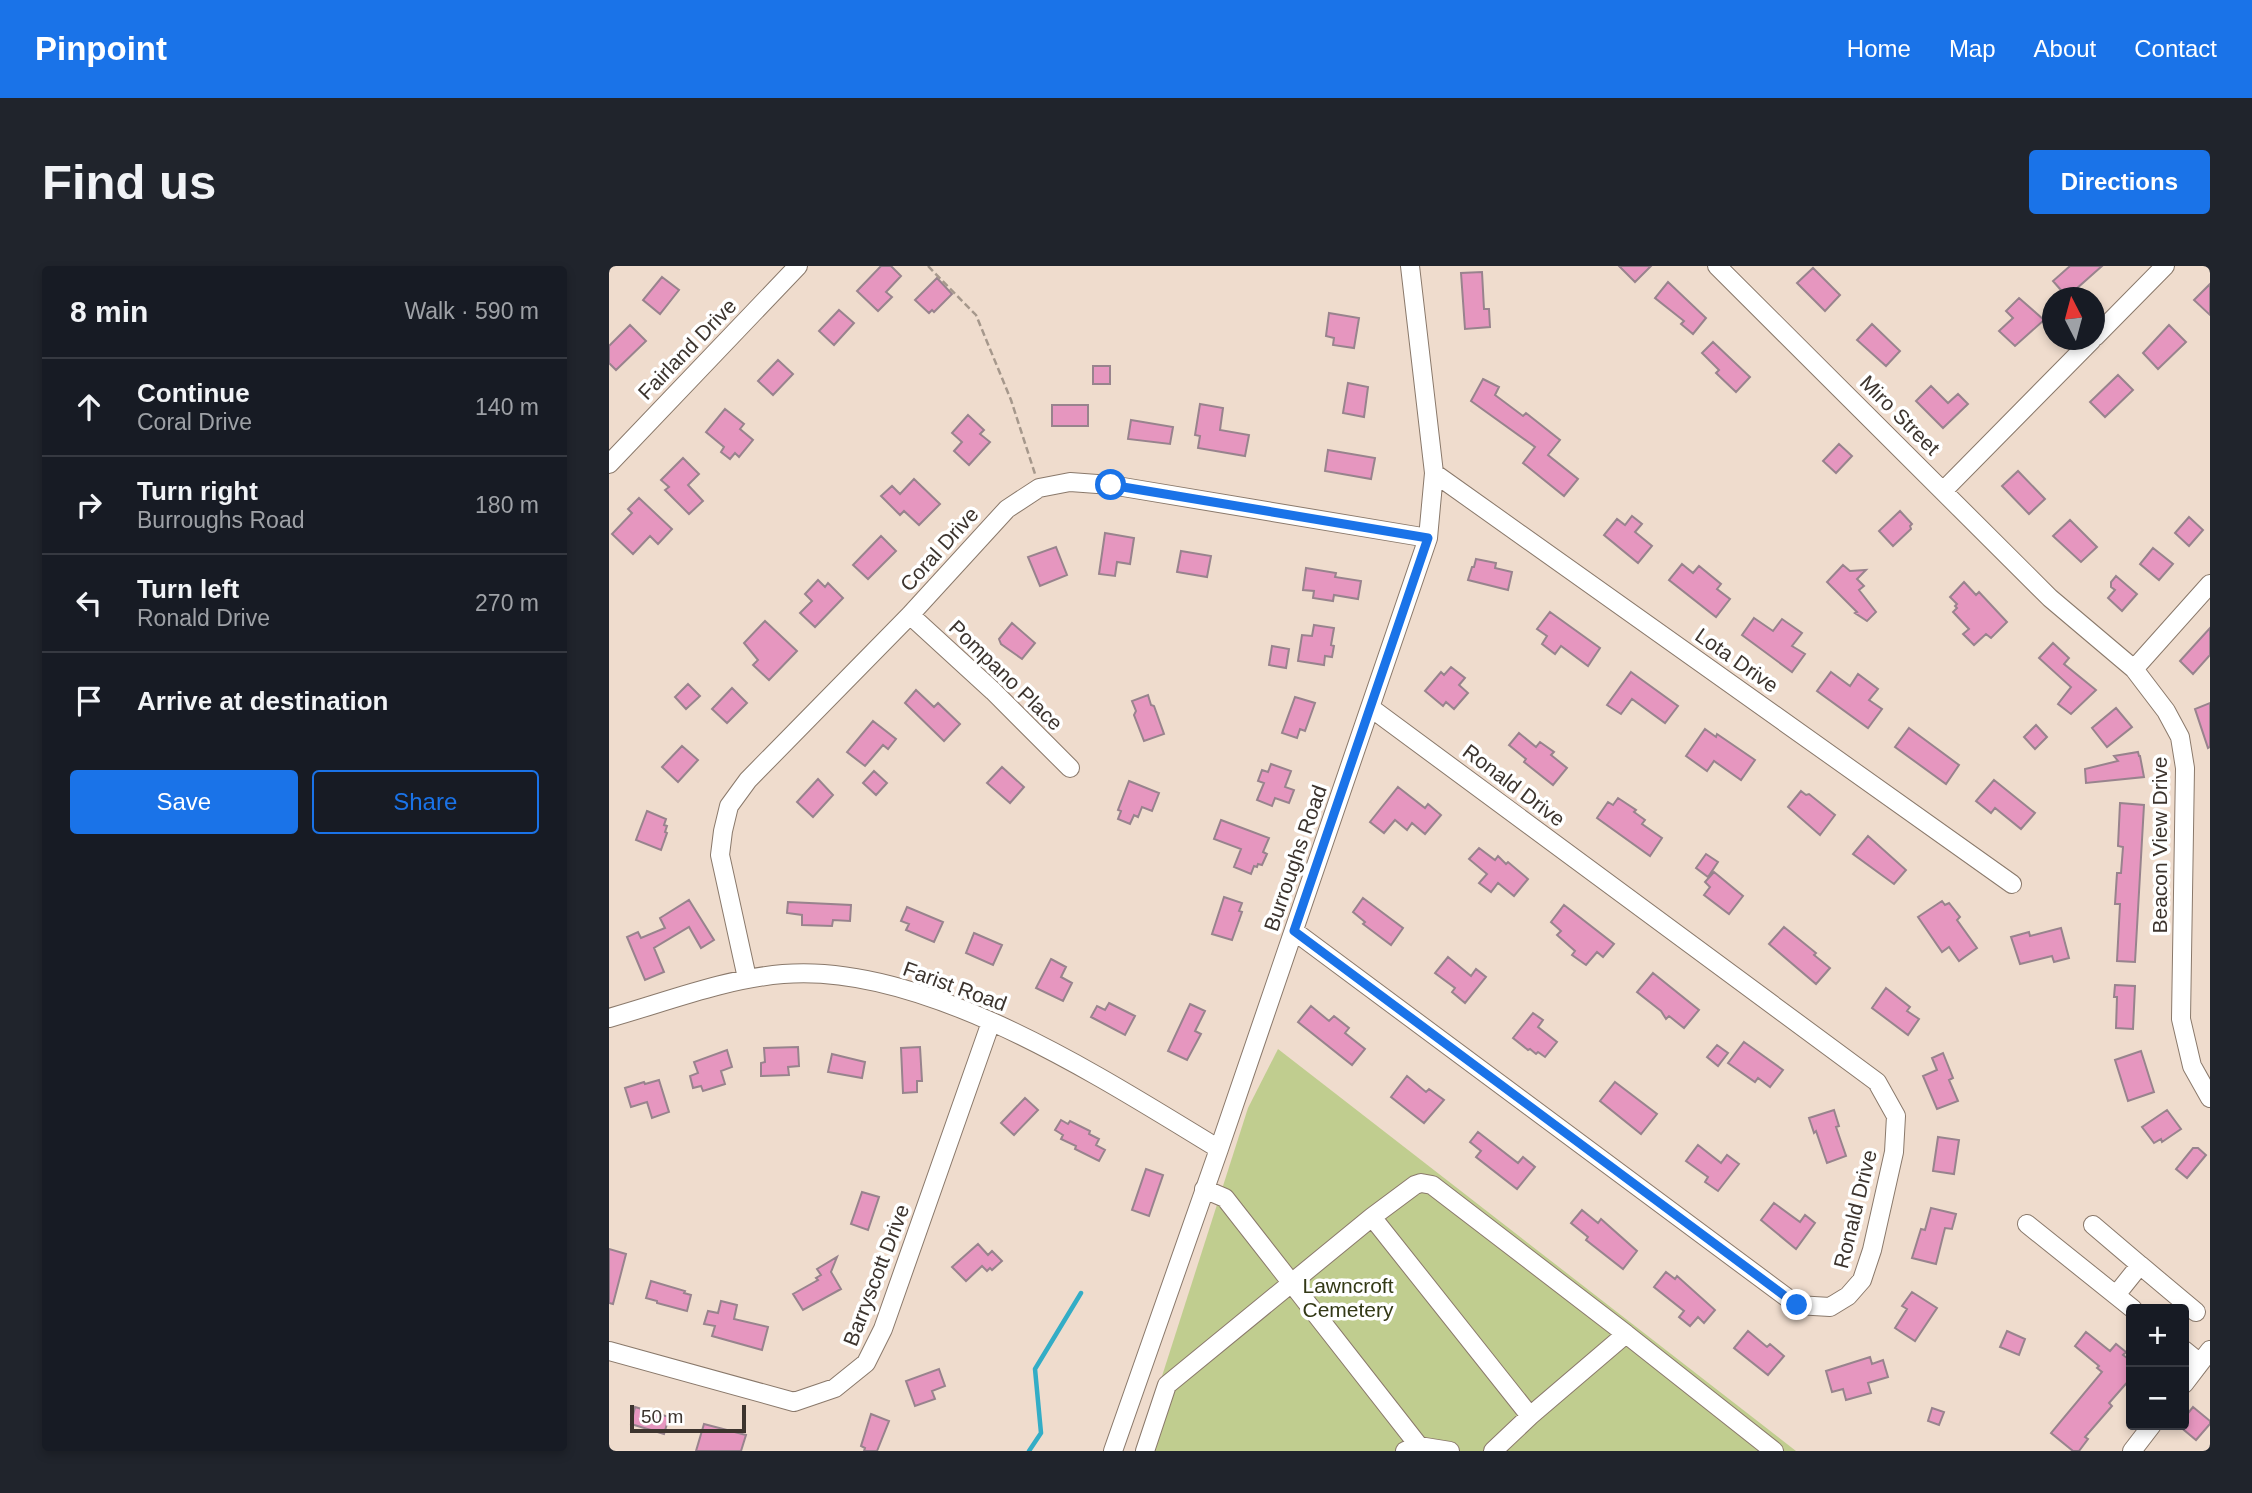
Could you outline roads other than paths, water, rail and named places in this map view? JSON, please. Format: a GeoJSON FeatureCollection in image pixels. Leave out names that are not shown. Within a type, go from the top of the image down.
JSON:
{"type":"FeatureCollection","features":[{"type":"Feature","properties":{"kind":"street","name":"Fairland Drive"},"geometry":{"type":"LineString","coordinates":[[609,464],[798,266]]}},
{"type":"Feature","properties":{"kind":"street","name":"Burroughs Road"},"geometry":{"type":"LineString","coordinates":[[1113,1451],[1428,538],[1434,473],[1410,266]]}},
{"type":"Feature","properties":{"kind":"street","name":"Miro Street"},"geometry":{"type":"LineString","coordinates":[[1717,266],[2050,598]]}},
{"type":"Feature","properties":{"kind":"street"},"geometry":{"type":"LineString","coordinates":[[2105,326],[2165,266]]}},
{"type":"Feature","properties":{"kind":"street"},"geometry":{"type":"LineString","coordinates":[[1944,490],[2081,350]]}},
{"type":"Feature","properties":{"kind":"street","name":"Lota Drive"},"geometry":{"type":"LineString","coordinates":[[1434,473],[2013,884]]}},
{"type":"Feature","properties":{"kind":"street","name":"Coral Drive"},"geometry":{"type":"LineString","coordinates":[[747,978],[720,855],[729,806],[748,780],[910,615],[1007,509],[1039,488],[1070,482],[1111,485],[1428,538]]}},
{"type":"Feature","properties":{"kind":"street"},"geometry":{"type":"LineString","coordinates":[[2134,668],[2210,584]]}},
{"type":"Feature","properties":{"kind":"street","name":"Beacon View Drive"},"geometry":{"type":"LineString","coordinates":[[2050,598],[2134,668],[2166,711],[2181,737],[2185,768],[2181,1019],[2192,1066],[2210,1098]]}},
{"type":"Feature","properties":{"kind":"street","name":"Pompano Place"},"geometry":{"type":"LineString","coordinates":[[910,615],[993,691],[1070,768]]}},
{"type":"Feature","properties":{"kind":"street","name":"Ronald Drive"},"geometry":{"type":"LineString","coordinates":[[1294,931],[1797,1305],[1831,1307],[1848,1296],[1862,1280],[1872,1250],[1894,1152],[1896,1116],[1877,1083],[1371,708]]}},
{"type":"Feature","properties":{"kind":"street","name":"Farist Road"},"geometry":{"type":"LineString","coordinates":[[609,1018],[747,978],[824,974],[860,979],[925,995],[991,1022],[1104,1079],[1219,1149]]}},
{"type":"Feature","properties":{"kind":"street","name":"Barryscott Drive"},"geometry":{"type":"LineString","coordinates":[[609,1351],[794,1402],[835,1388],[866,1363],[883,1329],[991,1022]]}},
{"type":"Feature","properties":{"kind":"street"},"geometry":{"type":"LineString","coordinates":[[1145,1451],[1167,1385],[1372,1217],[1421,1183],[1432,1185],[1774,1451]]}},
{"type":"Feature","properties":{"kind":"street"},"geometry":{"type":"LineString","coordinates":[[1204,1189],[1224,1198],[1291,1283],[1412,1449],[1450,1451]]}},
{"type":"Feature","properties":{"kind":"street"},"geometry":{"type":"LineString","coordinates":[[1372,1217],[1529,1416]]}},
{"type":"Feature","properties":{"kind":"street"},"geometry":{"type":"LineString","coordinates":[[2027,1224],[2127,1304]]}},
{"type":"Feature","properties":{"kind":"street"},"geometry":{"type":"LineString","coordinates":[[2093,1225],[2196,1312]]}},
{"type":"Feature","properties":{"kind":"street"},"geometry":{"type":"LineString","coordinates":[[2116,1295],[2140,1265]]}},
{"type":"Feature","properties":{"kind":"street"},"geometry":{"type":"LineString","coordinates":[[1493,1451],[1529,1416],[1626,1334]]}},
{"type":"Feature","properties":{"kind":"street"},"geometry":{"type":"LineString","coordinates":[[2189,1378],[2205,1357]]}},
{"type":"Feature","properties":{"kind":"street"},"geometry":{"type":"LineString","coordinates":[[2131,1451],[2147,1430]]}},
{"type":"Feature","properties":{"kind":"waterway"},"geometry":{"type":"LineString","coordinates":[[1029,1451],[1041,1433],[1035,1369],[1081,1293]]}},
{"type":"Feature","properties":{"kind":"park label","name":"Lawncroft Cemetery"},"geometry":{"type":"Point","coordinates":[1348,1297]}}]}
